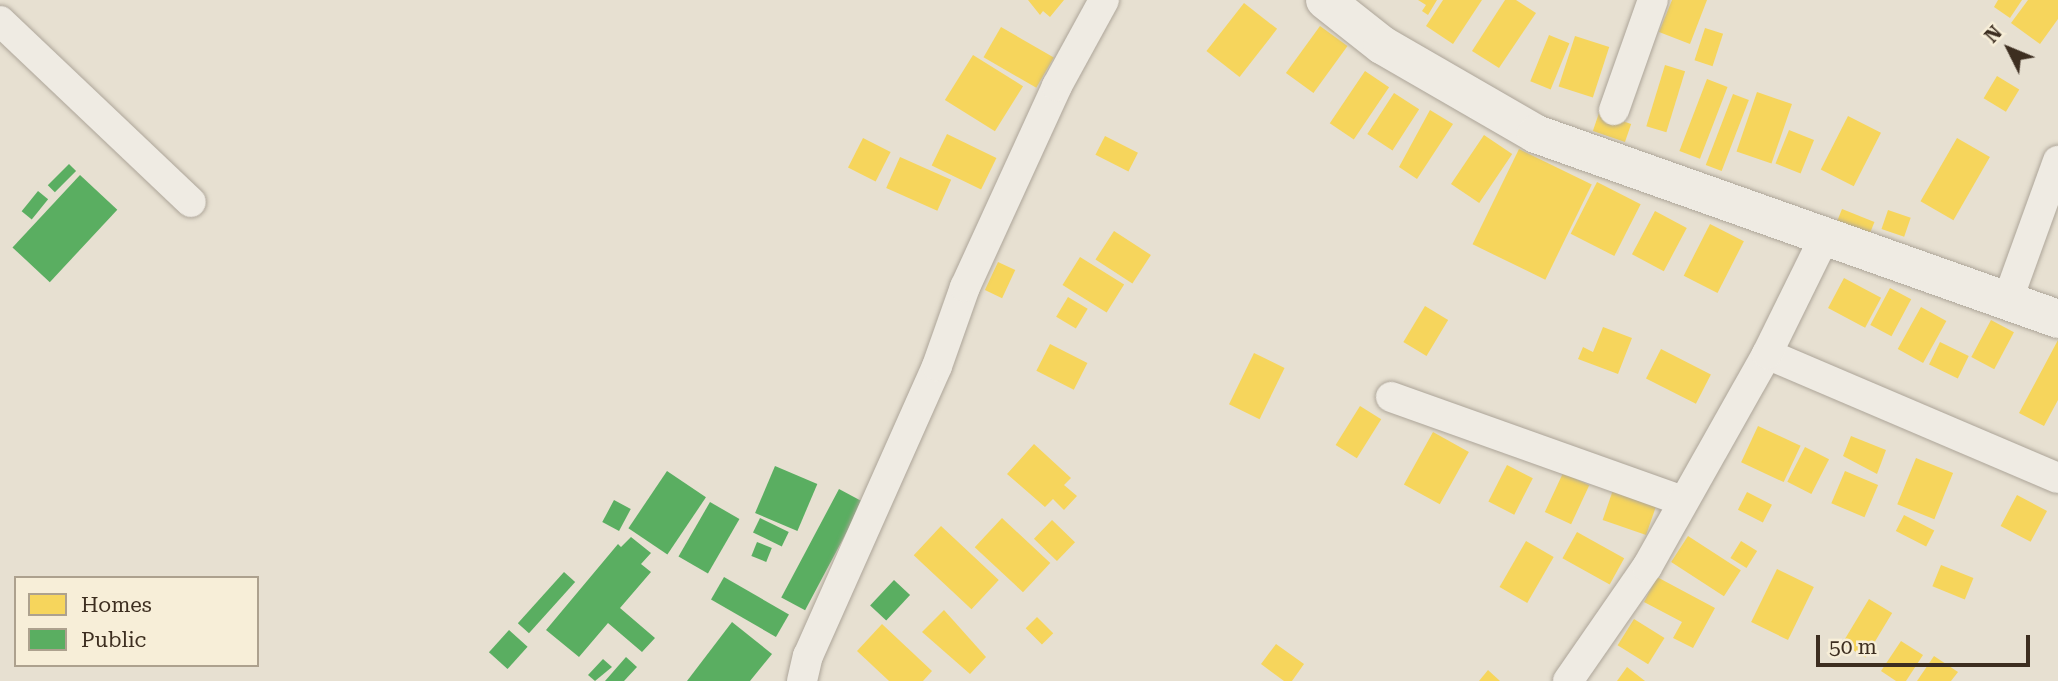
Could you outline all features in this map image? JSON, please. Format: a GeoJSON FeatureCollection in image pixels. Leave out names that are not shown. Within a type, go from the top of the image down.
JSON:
{"type":"FeatureCollection","features":[{"type":"Feature","properties":{"kind":"street"},"geometry":{"type":"LineString","coordinates":[[802,681],[808,656],[937,366],[965,287],[1056,86],[1104,0]]}},
{"type":"Feature","properties":{"kind":"street"},"geometry":{"type":"LineString","coordinates":[[1325,0],[1382,45],[1536,134],[2008,299],[2058,319]]}},
{"type":"Feature","properties":{"kind":"street"},"geometry":{"type":"LineString","coordinates":[[1614,110],[1653,0]]}},
{"type":"Feature","properties":{"kind":"street"},"geometry":{"type":"LineString","coordinates":[[0,21],[191,202]]}},
{"type":"Feature","properties":{"kind":"street"},"geometry":{"type":"LineString","coordinates":[[2008,299],[2058,161]]}},
{"type":"Feature","properties":{"kind":"street"},"geometry":{"type":"LineString","coordinates":[[1568,681],[1647,567],[1767,354],[1825,236]]}},
{"type":"Feature","properties":{"kind":"street"},"geometry":{"type":"LineString","coordinates":[[1767,354],[2058,478]]}},
{"type":"Feature","properties":{"kind":"street"},"geometry":{"type":"LineString","coordinates":[[1391,397],[1683,501]]}},
{"type":"Feature","properties":{"kind":"building: Homes"},"geometry":{"type":"Polygon","coordinates":[[[1028,0],[1064,0],[1050,17],[1043,11],[1040,15],[1028,0]]]}},
{"type":"Feature","properties":{"kind":"building: Homes"},"geometry":{"type":"Polygon","coordinates":[[[1418,0],[1437,0],[1428,15],[1422,11],[1426,5],[1418,0]]]}},
{"type":"Feature","properties":{"kind":"building: Homes"},"geometry":{"type":"Polygon","coordinates":[[[1443,0],[1482,0],[1453,44],[1426,26],[1443,0]]]}},
{"type":"Feature","properties":{"kind":"building: Homes"},"geometry":{"type":"Polygon","coordinates":[[[1505,0],[1516,0],[1536,13],[1499,68],[1472,51],[1505,0]]]}},
{"type":"Feature","properties":{"kind":"building: Homes"},"geometry":{"type":"Polygon","coordinates":[[[1672,0],[1707,0],[1690,44],[1659,32],[1672,0]]]}},
{"type":"Feature","properties":{"kind":"building: Homes"},"geometry":{"type":"Polygon","coordinates":[[[1998,0],[2022,0],[2010,18],[1994,7],[1998,0]]]}},
{"type":"Feature","properties":{"kind":"building: Homes"},"geometry":{"type":"Polygon","coordinates":[[[2028,0],[2058,0],[2058,19],[2040,44],[2011,23],[2028,0]]]}},
{"type":"Feature","properties":{"kind":"building: Homes"},"geometry":{"type":"Polygon","coordinates":[[[1244,3],[1277,29],[1240,77],[1206,51],[1244,3]]]}},
{"type":"Feature","properties":{"kind":"building: Homes"},"geometry":{"type":"Polygon","coordinates":[[[1320,26],[1348,46],[1313,93],[1286,73],[1320,26]]]}},
{"type":"Feature","properties":{"kind":"building: Homes"},"geometry":{"type":"Polygon","coordinates":[[[1001,27],[1054,57],[1036,88],[984,57],[1001,27]]]}},
{"type":"Feature","properties":{"kind":"building: Homes"},"geometry":{"type":"Polygon","coordinates":[[[1705,28],[1723,34],[1713,66],[1694,60],[1705,28]]]}},
{"type":"Feature","properties":{"kind":"building: Homes"},"geometry":{"type":"Polygon","coordinates":[[[1549,35],[1569,43],[1551,90],[1530,81],[1549,35]]]}},
{"type":"Feature","properties":{"kind":"building: Homes"},"geometry":{"type":"Polygon","coordinates":[[[1575,36],[1609,47],[1593,98],[1559,86],[1575,36]]]}},
{"type":"Feature","properties":{"kind":"building: Homes"},"geometry":{"type":"Polygon","coordinates":[[[973,55],[1023,86],[995,131],[945,100],[973,55]]]}},
{"type":"Feature","properties":{"kind":"building: Homes"},"geometry":{"type":"Polygon","coordinates":[[[1665,65],[1685,71],[1666,132],[1646,126],[1665,65]]]}},
{"type":"Feature","properties":{"kind":"building: Homes"},"geometry":{"type":"Polygon","coordinates":[[[1365,71],[1389,87],[1354,139],[1330,123],[1365,71]]]}},
{"type":"Feature","properties":{"kind":"building: Homes"},"geometry":{"type":"Polygon","coordinates":[[[1997,76],[2019,89],[2006,112],[1984,98],[1997,76]]]}},
{"type":"Feature","properties":{"kind":"building: Homes"},"geometry":{"type":"Polygon","coordinates":[[[1707,79],[1728,87],[1700,159],[1679,151],[1707,79]]]}},
{"type":"Feature","properties":{"kind":"building: Homes"},"geometry":{"type":"Polygon","coordinates":[[[1757,92],[1792,104],[1771,164],[1736,152],[1757,92]]]}},
{"type":"Feature","properties":{"kind":"building: Homes"},"geometry":{"type":"Polygon","coordinates":[[[1394,93],[1419,109],[1392,150],[1367,134],[1394,93]]]}},
{"type":"Feature","properties":{"kind":"building: Homes"},"geometry":{"type":"Polygon","coordinates":[[[1733,94],[1749,100],[1722,171],[1706,165],[1733,94]]]}},
{"type":"Feature","properties":{"kind":"building: Homes"},"geometry":{"type":"Polygon","coordinates":[[[1430,110],[1453,124],[1417,179],[1399,167],[1430,110]]]}},
{"type":"Feature","properties":{"kind":"building: Homes"},"geometry":{"type":"Polygon","coordinates":[[[1599,113],[1631,124],[1625,142],[1593,131],[1599,113]]]}},
{"type":"Feature","properties":{"kind":"building: Homes"},"geometry":{"type":"Polygon","coordinates":[[[1848,116],[1881,133],[1854,186],[1821,169],[1848,116]]]}},
{"type":"Feature","properties":{"kind":"building: Homes"},"geometry":{"type":"Polygon","coordinates":[[[1789,130],[1814,140],[1801,173],[1776,163],[1789,130]]]}},
{"type":"Feature","properties":{"kind":"building: Homes"},"geometry":{"type":"Polygon","coordinates":[[[947,134],[996,158],[981,190],[932,165],[947,134]]]}},
{"type":"Feature","properties":{"kind":"building: Homes"},"geometry":{"type":"Polygon","coordinates":[[[1484,135],[1512,154],[1479,203],[1451,184],[1484,135]]]}},
{"type":"Feature","properties":{"kind":"building: Homes"},"geometry":{"type":"Polygon","coordinates":[[[1105,136],[1138,153],[1128,172],[1095,155],[1105,136]]]}},
{"type":"Feature","properties":{"kind":"building: Homes"},"geometry":{"type":"Polygon","coordinates":[[[863,138],[891,152],[876,181],[848,167],[863,138]]]}},
{"type":"Feature","properties":{"kind":"building: Homes"},"geometry":{"type":"Polygon","coordinates":[[[1957,138],[1990,157],[1953,220],[1920,201],[1957,138]]]}},
{"type":"Feature","properties":{"kind":"building: Homes"},"geometry":{"type":"Polygon","coordinates":[[[1519,149],[1592,185],[1545,280],[1473,244],[1519,149]]]}},
{"type":"Feature","properties":{"kind":"building: Homes"},"geometry":{"type":"Polygon","coordinates":[[[900,157],[951,180],[937,211],[886,188],[900,157]]]}},
{"type":"Feature","properties":{"kind":"building: Homes"},"geometry":{"type":"Polygon","coordinates":[[[1597,182],[1641,204],[1614,256],[1571,234],[1597,182]]]}},
{"type":"Feature","properties":{"kind":"building: Homes"},"geometry":{"type":"Polygon","coordinates":[[[1842,209],[1874,222],[1869,236],[1836,223],[1842,209]]]}},
{"type":"Feature","properties":{"kind":"building: Homes"},"geometry":{"type":"Polygon","coordinates":[[[1888,210],[1911,218],[1904,237],[1881,229],[1888,210]]]}},
{"type":"Feature","properties":{"kind":"building: Homes"},"geometry":{"type":"Polygon","coordinates":[[[1655,211],[1687,228],[1664,271],[1632,254],[1655,211]]]}},
{"type":"Feature","properties":{"kind":"building: Homes"},"geometry":{"type":"Polygon","coordinates":[[[1710,224],[1744,241],[1718,293],[1684,276],[1710,224]]]}},
{"type":"Feature","properties":{"kind":"building: Homes"},"geometry":{"type":"Polygon","coordinates":[[[1114,231],[1151,255],[1132,283],[1095,260],[1114,231]]]}},
{"type":"Feature","properties":{"kind":"building: Homes"},"geometry":{"type":"Polygon","coordinates":[[[1080,257],[1124,285],[1107,313],[1063,285],[1080,257]]]}},
{"type":"Feature","properties":{"kind":"building: Homes"},"geometry":{"type":"Polygon","coordinates":[[[998,262],[1015,270],[1002,298],[985,290],[998,262]]]}},
{"type":"Feature","properties":{"kind":"building: Homes"},"geometry":{"type":"Polygon","coordinates":[[[1844,278],[1881,298],[1865,328],[1828,308],[1844,278]]]}},
{"type":"Feature","properties":{"kind":"building: Homes"},"geometry":{"type":"Polygon","coordinates":[[[1890,288],[1911,299],[1891,336],[1870,325],[1890,288]]]}},
{"type":"Feature","properties":{"kind":"building: Homes"},"geometry":{"type":"Polygon","coordinates":[[[1068,297],[1088,309],[1076,329],[1056,317],[1068,297]]]}},
{"type":"Feature","properties":{"kind":"building: Homes"},"geometry":{"type":"Polygon","coordinates":[[[1425,306],[1448,320],[1427,356],[1403,342],[1425,306]]]}},
{"type":"Feature","properties":{"kind":"building: Homes"},"geometry":{"type":"Polygon","coordinates":[[[1921,307],[1946,321],[1923,363],[1898,349],[1921,307]]]}},
{"type":"Feature","properties":{"kind":"building: Homes"},"geometry":{"type":"Polygon","coordinates":[[[1991,320],[2014,332],[1994,369],[1971,357],[1991,320]]]}},
{"type":"Feature","properties":{"kind":"building: Homes"},"geometry":{"type":"Polygon","coordinates":[[[1603,327],[1632,338],[1618,374],[1578,359],[1583,347],[1593,352],[1603,327]]]}},
{"type":"Feature","properties":{"kind":"building: Homes"},"geometry":{"type":"Polygon","coordinates":[[[2058,340],[2058,400],[2044,426],[2019,413],[2058,340]]]}},
{"type":"Feature","properties":{"kind":"building: Homes"},"geometry":{"type":"Polygon","coordinates":[[[1940,342],[1969,356],[1958,378],[1929,364],[1940,342]]]}},
{"type":"Feature","properties":{"kind":"building: Homes"},"geometry":{"type":"Polygon","coordinates":[[[1050,344],[1087,363],[1074,390],[1036,371],[1050,344]]]}},
{"type":"Feature","properties":{"kind":"building: Homes"},"geometry":{"type":"Polygon","coordinates":[[[1661,349],[1711,374],[1696,404],[1646,378],[1661,349]]]}},
{"type":"Feature","properties":{"kind":"building: Homes"},"geometry":{"type":"Polygon","coordinates":[[[1254,353],[1285,368],[1260,419],[1229,404],[1254,353]]]}},
{"type":"Feature","properties":{"kind":"building: Homes"},"geometry":{"type":"Polygon","coordinates":[[[1360,406],[1381,419],[1357,458],[1336,445],[1360,406]]]}},
{"type":"Feature","properties":{"kind":"building: Homes"},"geometry":{"type":"Polygon","coordinates":[[[1758,426],[1801,446],[1784,482],[1741,462],[1758,426]]]}},
{"type":"Feature","properties":{"kind":"building: Homes"},"geometry":{"type":"Polygon","coordinates":[[[1433,432],[1469,452],[1440,504],[1404,484],[1433,432]]]}},
{"type":"Feature","properties":{"kind":"building: Homes"},"geometry":{"type":"Polygon","coordinates":[[[1851,436],[1886,450],[1877,474],[1843,456],[1851,436]]]}},
{"type":"Feature","properties":{"kind":"building: Homes"},"geometry":{"type":"Polygon","coordinates":[[[1034,444],[1071,478],[1064,485],[1077,496],[1064,510],[1053,499],[1045,507],[1007,474],[1034,444]]]}},
{"type":"Feature","properties":{"kind":"building: Homes"},"geometry":{"type":"Polygon","coordinates":[[[1805,447],[1829,459],[1811,494],[1787,482],[1805,447]]]}},
{"type":"Feature","properties":{"kind":"building: Homes"},"geometry":{"type":"Polygon","coordinates":[[[1916,458],[1953,473],[1934,519],[1897,504],[1916,458]]]}},
{"type":"Feature","properties":{"kind":"building: Homes"},"geometry":{"type":"Polygon","coordinates":[[[1507,465],[1533,478],[1514,515],[1488,502],[1507,465]]]}},
{"type":"Feature","properties":{"kind":"building: Homes"},"geometry":{"type":"Polygon","coordinates":[[[1845,471],[1878,485],[1864,517],[1831,503],[1845,471]]]}},
{"type":"Feature","properties":{"kind":"building: Homes"},"geometry":{"type":"Polygon","coordinates":[[[1563,473],[1589,485],[1571,524],[1545,512],[1563,473]]]}},
{"type":"Feature","properties":{"kind":"building: Homes"},"geometry":{"type":"Polygon","coordinates":[[[1614,487],[1657,502],[1646,535],[1603,520],[1614,487]]]}},
{"type":"Feature","properties":{"kind":"building: Homes"},"geometry":{"type":"Polygon","coordinates":[[[1747,492],[1772,505],[1763,523],[1738,510],[1747,492]]]}},
{"type":"Feature","properties":{"kind":"building: Homes"},"geometry":{"type":"Polygon","coordinates":[[[2017,495],[2047,511],[2031,542],[2001,526],[2017,495]]]}},
{"type":"Feature","properties":{"kind":"building: Homes"},"geometry":{"type":"Polygon","coordinates":[[[1904,515],[1934,530],[1926,546],[1896,531],[1904,515]]]}},
{"type":"Feature","properties":{"kind":"building: Homes"},"geometry":{"type":"Polygon","coordinates":[[[1002,518],[1050,563],[1023,592],[975,547],[1002,518]]]}},
{"type":"Feature","properties":{"kind":"building: Homes"},"geometry":{"type":"Polygon","coordinates":[[[1052,520],[1075,542],[1057,561],[1034,539],[1052,520]]]}},
{"type":"Feature","properties":{"kind":"building: Homes"},"geometry":{"type":"Polygon","coordinates":[[[941,526],[999,580],[971,609],[914,555],[941,526]]]}},
{"type":"Feature","properties":{"kind":"building: Homes"},"geometry":{"type":"Polygon","coordinates":[[[1577,532],[1624,558],[1610,584],[1562,558],[1577,532]]]}},
{"type":"Feature","properties":{"kind":"building: Homes"},"geometry":{"type":"Polygon","coordinates":[[[1688,536],[1741,570],[1724,596],[1671,562],[1688,536]]]}},
{"type":"Feature","properties":{"kind":"building: Homes"},"geometry":{"type":"Polygon","coordinates":[[[1526,541],[1554,557],[1527,603],[1500,587],[1526,541]]]}},
{"type":"Feature","properties":{"kind":"building: Homes"},"geometry":{"type":"Polygon","coordinates":[[[1741,541],[1757,551],[1747,568],[1730,558],[1741,541]]]}},
{"type":"Feature","properties":{"kind":"building: Homes"},"geometry":{"type":"Polygon","coordinates":[[[1941,565],[1973,578],[1965,599],[1932,586],[1941,565]]]}},
{"type":"Feature","properties":{"kind":"building: Homes"},"geometry":{"type":"Polygon","coordinates":[[[1777,569],[1814,587],[1788,640],[1751,622],[1777,569]]]}},
{"type":"Feature","properties":{"kind":"building: Homes"},"geometry":{"type":"Polygon","coordinates":[[[1657,577],[1715,608],[1693,648],[1673,638],[1682,622],[1644,602],[1657,577]]]}},
{"type":"Feature","properties":{"kind":"building: Homes"},"geometry":{"type":"Polygon","coordinates":[[[1869,599],[1892,613],[1865,657],[1842,644],[1869,599]]]}},
{"type":"Feature","properties":{"kind":"building: Homes"},"geometry":{"type":"Polygon","coordinates":[[[944,610],[986,657],[970,674],[922,632],[944,610]]]}},
{"type":"Feature","properties":{"kind":"building: Homes"},"geometry":{"type":"Polygon","coordinates":[[[1037,617],[1053,633],[1042,645],[1026,628],[1037,617]]]}},
{"type":"Feature","properties":{"kind":"building: Homes"},"geometry":{"type":"Polygon","coordinates":[[[1634,619],[1665,638],[1648,664],[1618,645],[1634,619]]]}},
{"type":"Feature","properties":{"kind":"building: Homes"},"geometry":{"type":"Polygon","coordinates":[[[882,624],[932,671],[923,681],[889,681],[857,651],[882,624]]]}},
{"type":"Feature","properties":{"kind":"building: Homes"},"geometry":{"type":"Polygon","coordinates":[[[1901,641],[1923,655],[1906,681],[1896,681],[1881,671],[1901,641]]]}},
{"type":"Feature","properties":{"kind":"building: Homes"},"geometry":{"type":"Polygon","coordinates":[[[1276,644],[1304,664],[1292,681],[1284,681],[1261,664],[1276,644]]]}},
{"type":"Feature","properties":{"kind":"building: Homes"},"geometry":{"type":"Polygon","coordinates":[[[1934,656],[1958,672],[1951,681],[1917,681],[1934,656]]]}},
{"type":"Feature","properties":{"kind":"building: Homes"},"geometry":{"type":"Polygon","coordinates":[[[1627,667],[1645,681],[1617,681],[1627,667]]]}},
{"type":"Feature","properties":{"kind":"building: Homes"},"geometry":{"type":"Polygon","coordinates":[[[1488,670],[1500,681],[1479,681],[1488,670]]]}},
{"type":"Feature","properties":{"kind":"building: Public"},"geometry":{"type":"Polygon","coordinates":[[[69,164],[76,171],[55,192],[48,185],[69,164]]]}},
{"type":"Feature","properties":{"kind":"building: Public"},"geometry":{"type":"Polygon","coordinates":[[[80,175],[117,210],[50,282],[12,247],[80,175]]]}},
{"type":"Feature","properties":{"kind":"building: Public"},"geometry":{"type":"Polygon","coordinates":[[[38,191],[48,199],[32,219],[22,211],[38,191]]]}},
{"type":"Feature","properties":{"kind":"building: Public"},"geometry":{"type":"Polygon","coordinates":[[[775,466],[817,484],[797,531],[755,513],[775,466]]]}},
{"type":"Feature","properties":{"kind":"building: Public"},"geometry":{"type":"Polygon","coordinates":[[[667,471],[706,497],[667,554],[628,528],[667,471]]]}},
{"type":"Feature","properties":{"kind":"building: Public"},"geometry":{"type":"Polygon","coordinates":[[[839,489],[863,502],[805,610],[781,598],[839,489]]]}},
{"type":"Feature","properties":{"kind":"building: Public"},"geometry":{"type":"Polygon","coordinates":[[[614,500],[631,509],[619,531],[602,522],[614,500]]]}},
{"type":"Feature","properties":{"kind":"building: Public"},"geometry":{"type":"Polygon","coordinates":[[[710,502],[739,519],[708,574],[678,557],[710,502]]]}},
{"type":"Feature","properties":{"kind":"building: Public"},"geometry":{"type":"Polygon","coordinates":[[[760,518],[789,532],[782,546],[753,532],[760,518]]]}},
{"type":"Feature","properties":{"kind":"building: Public"},"geometry":{"type":"Polygon","coordinates":[[[631,537],[651,553],[641,564],[651,572],[620,608],[655,638],[642,652],[608,623],[579,657],[546,630],[618,544],[621,547],[631,537]]]}},
{"type":"Feature","properties":{"kind":"building: Public"},"geometry":{"type":"Polygon","coordinates":[[[757,542],[772,548],[766,562],[751,556],[757,542]]]}},
{"type":"Feature","properties":{"kind":"building: Public"},"geometry":{"type":"Polygon","coordinates":[[[564,572],[575,582],[529,633],[518,623],[564,572]]]}},
{"type":"Feature","properties":{"kind":"building: Public"},"geometry":{"type":"Polygon","coordinates":[[[724,577],[789,614],[776,637],[711,600],[724,577]]]}},
{"type":"Feature","properties":{"kind":"building: Public"},"geometry":{"type":"Polygon","coordinates":[[[894,580],[910,595],[886,621],[870,606],[894,580]]]}},
{"type":"Feature","properties":{"kind":"building: Public"},"geometry":{"type":"Polygon","coordinates":[[[732,622],[772,654],[750,681],[687,681],[732,622]]]}},
{"type":"Feature","properties":{"kind":"building: Public"},"geometry":{"type":"Polygon","coordinates":[[[509,630],[528,647],[508,669],[489,652],[509,630]]]}},
{"type":"Feature","properties":{"kind":"building: Public"},"geometry":{"type":"Polygon","coordinates":[[[626,657],[637,667],[624,681],[605,681],[626,657]]]}},
{"type":"Feature","properties":{"kind":"building: Public"},"geometry":{"type":"Polygon","coordinates":[[[603,659],[612,667],[595,681],[588,675],[603,659]]]}}]}
